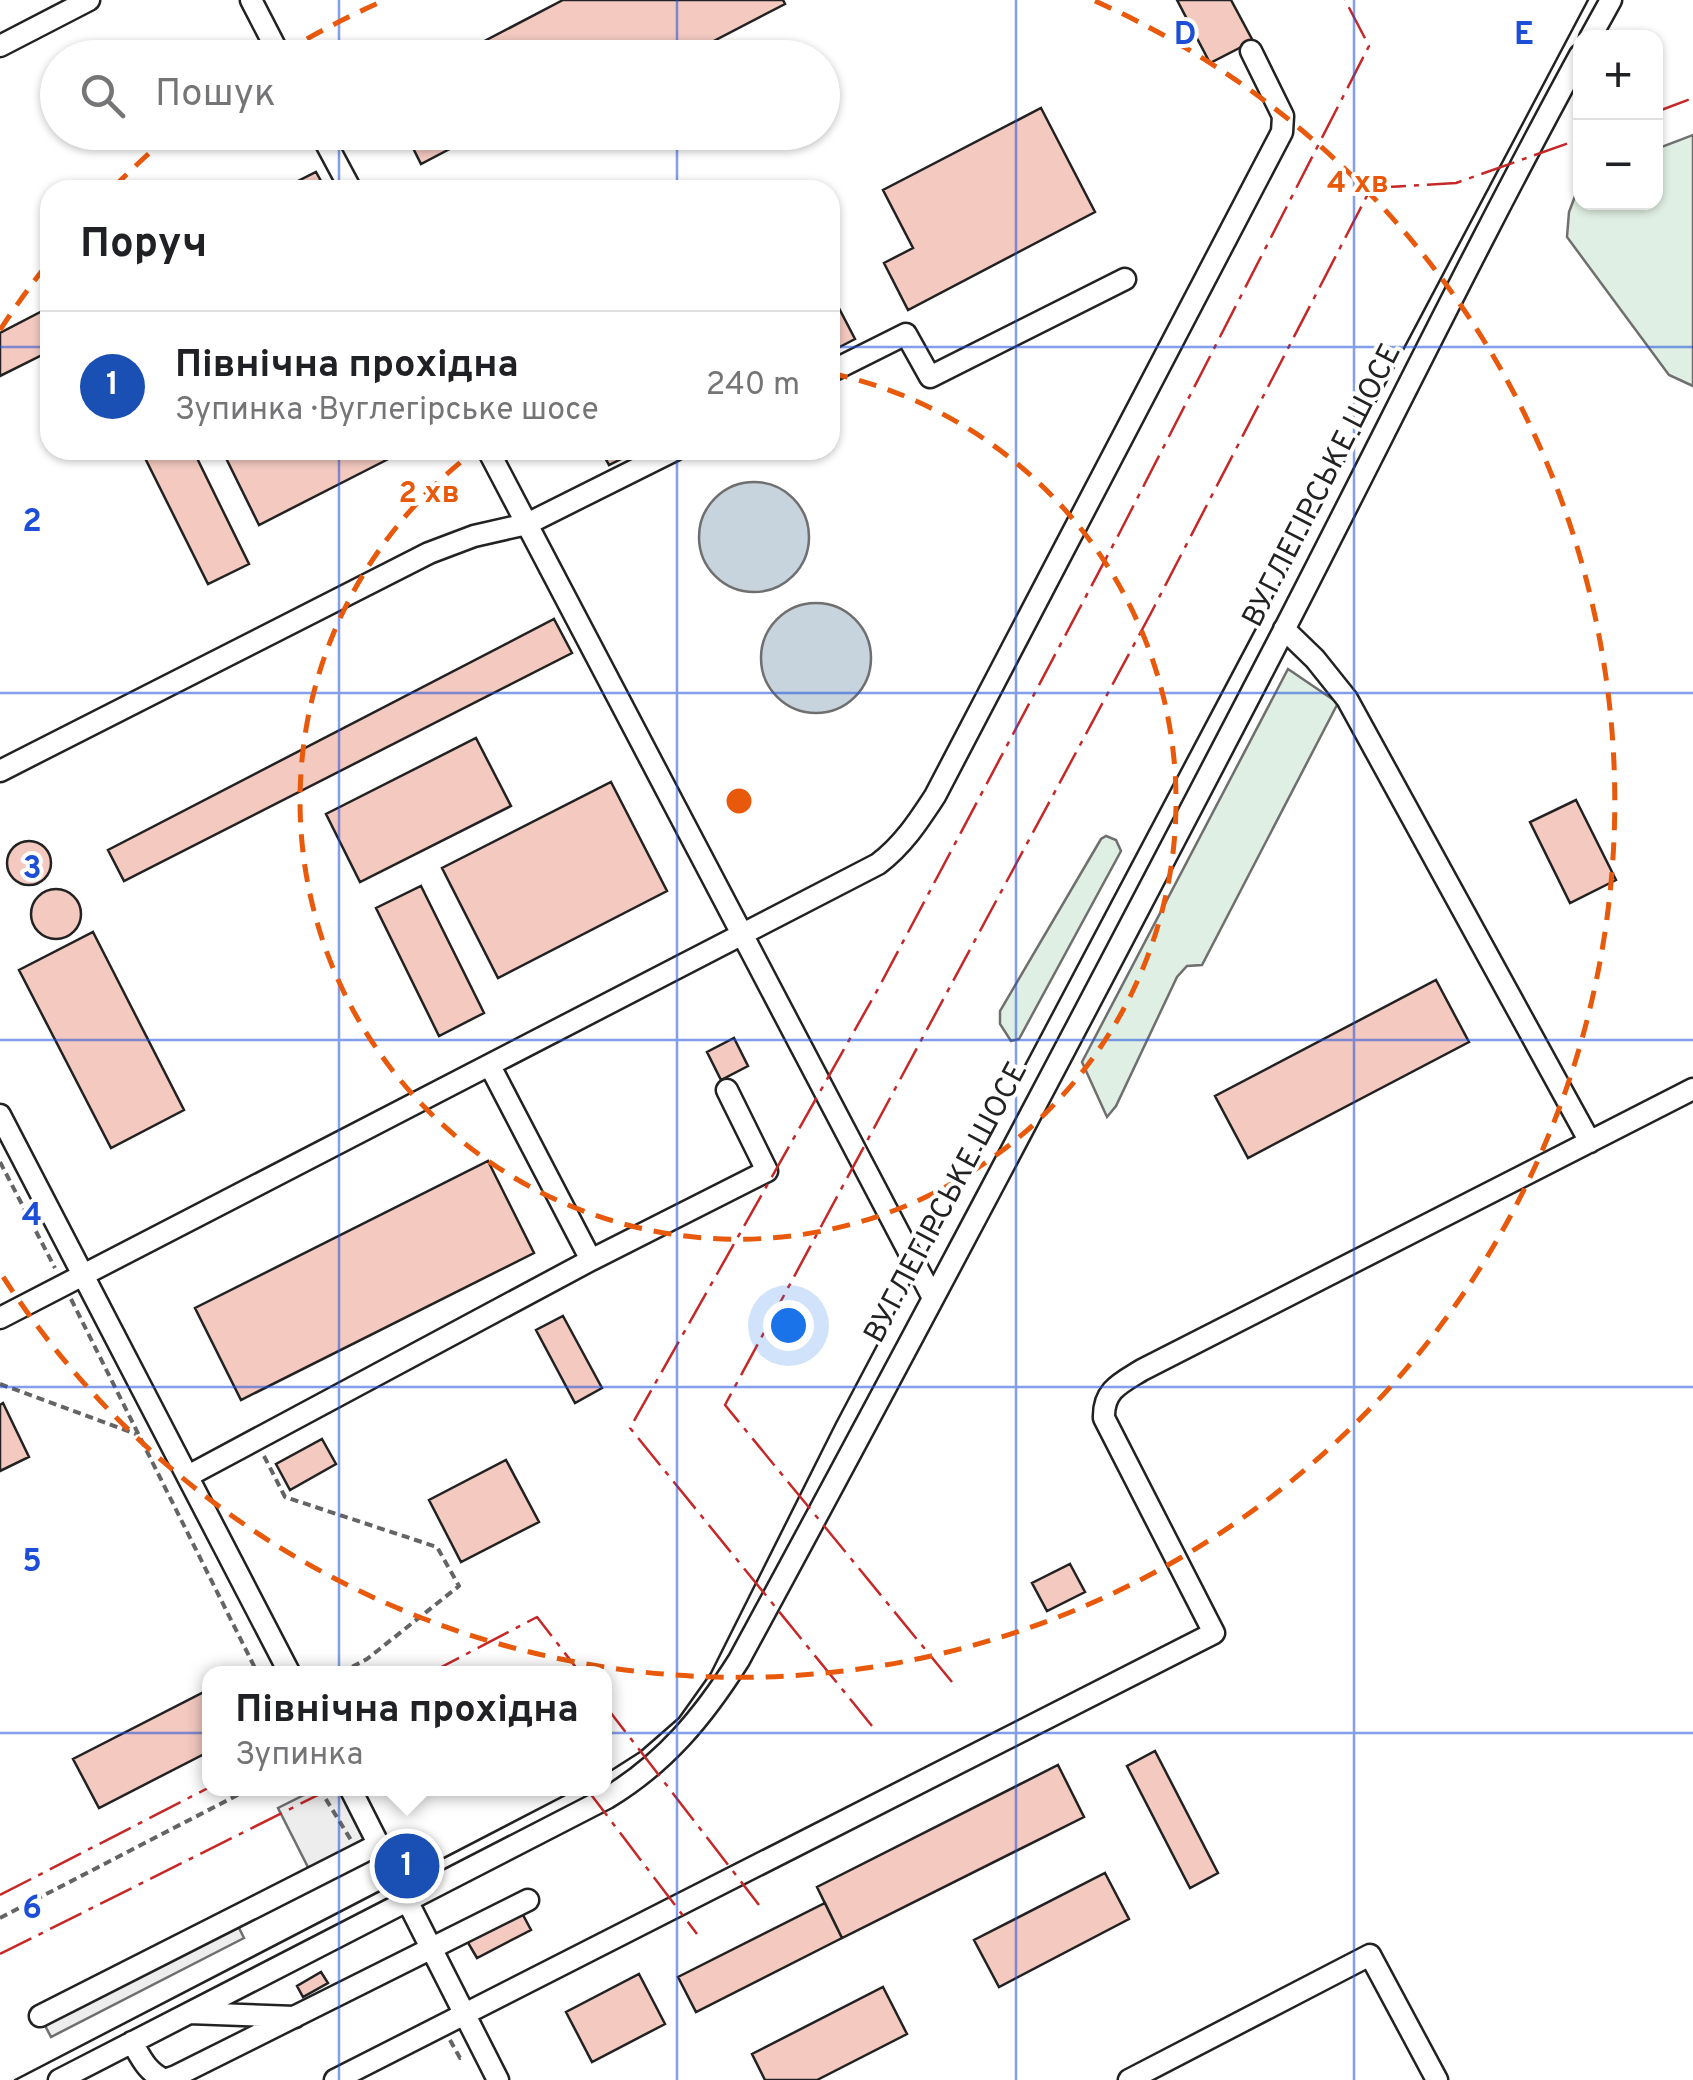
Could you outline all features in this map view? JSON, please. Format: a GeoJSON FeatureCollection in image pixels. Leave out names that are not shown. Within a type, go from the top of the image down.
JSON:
{"type":"FeatureCollection","features":[{"type":"Feature","properties":{"kind":"street"},"geometry":{"type":"LineString","coordinates":[[0,46],[89,0]]}},
{"type":"Feature","properties":{"kind":"street"},"geometry":{"type":"LineString","coordinates":[[250,0],[271,40]]}},
{"type":"Feature","properties":{"kind":"street"},"geometry":{"type":"LineString","coordinates":[[1594,30],[1611,0]]}},
{"type":"Feature","properties":{"kind":"street"},"geometry":{"type":"LineString","coordinates":[[0,1318],[744,935],[878,864],[906,840],[935,796],[1282,132],[1283,116],[1250,51]]}},
{"type":"Feature","properties":{"kind":"street","name":"ВУГЛЕГІРСЬКЕ ШОСЕ"},"geometry":{"type":"LineString","coordinates":[[612,1795],[656,1764],[684,1738],[739,1660],[1284,629],[1573,68]]}},
{"type":"Feature","properties":{"kind":"street"},"geometry":{"type":"LineString","coordinates":[[330,150],[346,180]]}},
{"type":"Feature","properties":{"kind":"street"},"geometry":{"type":"LineString","coordinates":[[840,367],[906,334],[930,377],[1124,279]]}},
{"type":"Feature","properties":{"kind":"street"},"geometry":{"type":"LineString","coordinates":[[493,460],[932,1296]]}},
{"type":"Feature","properties":{"kind":"street"},"geometry":{"type":"LineString","coordinates":[[0,771],[430,553],[474,536],[527,524],[654,460]]}},
{"type":"Feature","properties":{"kind":"street"},"geometry":{"type":"LineString","coordinates":[[1284,629],[1347,699],[1590,1142]]}},
{"type":"Feature","properties":{"kind":"street"},"geometry":{"type":"LineString","coordinates":[[490,1066],[591,1260]]}},
{"type":"Feature","properties":{"kind":"street"},"geometry":{"type":"LineString","coordinates":[[335,2080],[1214,1633],[1104,1418],[1104,1404],[1110,1392],[1142,1370],[1693,1089]]}},
{"type":"Feature","properties":{"kind":"street"},"geometry":{"type":"LineString","coordinates":[[188,1476],[768,1170],[728,1090]]}},
{"type":"Feature","properties":{"kind":"street"},"geometry":{"type":"LineString","coordinates":[[0,1115],[74,1280],[188,1476],[286,1666]]}},
{"type":"Feature","properties":{"kind":"street"},"geometry":{"type":"LineString","coordinates":[[354,1796],[498,2080]]}},
{"type":"Feature","properties":{"kind":"street","name":"ВУГЛЕГІРСЬКЕ ШОСЕ"},"geometry":{"type":"LineString","coordinates":[[58,2080],[610,1796]]}},
{"type":"Feature","properties":{"kind":"street"},"geometry":{"type":"LineString","coordinates":[[40,2016],[378,1844]]}},
{"type":"Feature","properties":{"kind":"street"},"geometry":{"type":"LineString","coordinates":[[132,2042],[147,2068],[165,2080],[528,1900]]}},
{"type":"Feature","properties":{"kind":"street"},"geometry":{"type":"LineString","coordinates":[[1129,2080],[1370,1954],[1437,2080]]}},
{"type":"Feature","properties":{"kind":"street"},"geometry":{"type":"LineString","coordinates":[[187,2013],[297,2016]]}},
{"type":"Feature","properties":{"kind":"path"},"geometry":{"type":"LineString","coordinates":[[0,1162],[74,1280],[139,1435],[254,1666]]}},
{"type":"Feature","properties":{"kind":"path"},"geometry":{"type":"LineString","coordinates":[[0,1384],[139,1435]]}},
{"type":"Feature","properties":{"kind":"path"},"geometry":{"type":"LineString","coordinates":[[256,1440],[285,1497],[437,1547],[459,1586],[354,1666]]}},
{"type":"Feature","properties":{"kind":"path"},"geometry":{"type":"LineString","coordinates":[[0,1918],[236,1796]]}},
{"type":"Feature","properties":{"kind":"green space"},"geometry":{"type":"Polygon","coordinates":[[[1693,135],[1693,386],[1669,375],[1567,237],[1573,201],[1573,210],[1663,210],[1663,146],[1693,135]]]}},
{"type":"Feature","properties":{"kind":"green space"},"geometry":{"type":"Polygon","coordinates":[[[1288,669],[1338,703],[1202,965],[1187,966],[1177,977],[1116,1106],[1107,1117],[1082,1062],[1288,669]]]}},
{"type":"Feature","properties":{"kind":"green space"},"geometry":{"type":"Polygon","coordinates":[[[1106,836],[1116,840],[1121,851],[1019,1039],[1011,1041],[1000,1024],[1000,1011],[1106,836]]]}},
{"type":"Feature","properties":{"kind":"shaded area"},"geometry":{"type":"Polygon","coordinates":[[[754,482],[775,486],[793,498],[805,516],[809,537],[805,558],[793,576],[775,588],[754,592],[733,588],[715,576],[703,558],[699,537],[703,516],[715,498],[733,486],[754,482]]]}},
{"type":"Feature","properties":{"kind":"shaded area"},"geometry":{"type":"Polygon","coordinates":[[[816,603],[837,607],[855,619],[867,637],[871,658],[867,679],[855,697],[837,709],[816,713],[795,709],[777,697],[765,679],[761,658],[765,637],[777,619],[795,607],[816,603]]]}},
{"type":"Feature","properties":{"kind":"shaded area"},"geometry":{"type":"Polygon","coordinates":[[[302,1796],[354,1796],[379,1844],[313,1877],[278,1808],[302,1796]]]}},
{"type":"Feature","properties":{"kind":"shaded area"},"geometry":{"type":"Polygon","coordinates":[[[233,1916],[244,1938],[51,2037],[40,2016],[233,1916]]]}},
{"type":"Feature","properties":{"kind":"building"},"geometry":{"type":"Polygon","coordinates":[[[563,0],[783,0],[785,4],[716,40],[486,40],[563,0]]]}},
{"type":"Feature","properties":{"kind":"building"},"geometry":{"type":"Polygon","coordinates":[[[1177,0],[1231,0],[1253,41],[1210,63],[1177,0]]]}},
{"type":"Feature","properties":{"kind":"building"},"geometry":{"type":"Polygon","coordinates":[[[1041,108],[1095,212],[908,310],[884,263],[913,248],[883,190],[1041,108]]]}},
{"type":"Feature","properties":{"kind":"building"},"geometry":{"type":"Polygon","coordinates":[[[414,150],[448,150],[421,164],[414,150]]]}},
{"type":"Feature","properties":{"kind":"building"},"geometry":{"type":"Polygon","coordinates":[[[316,172],[320,180],[300,180],[316,172]]]}},
{"type":"Feature","properties":{"kind":"building"},"geometry":{"type":"Polygon","coordinates":[[[840,310],[855,339],[840,347],[840,310]]]}},
{"type":"Feature","properties":{"kind":"building"},"geometry":{"type":"Polygon","coordinates":[[[40,312],[40,356],[0,376],[0,333],[40,312]]]}},
{"type":"Feature","properties":{"kind":"building"},"geometry":{"type":"Polygon","coordinates":[[[146,460],[198,460],[249,564],[208,584],[146,460]]]}},
{"type":"Feature","properties":{"kind":"building"},"geometry":{"type":"Polygon","coordinates":[[[227,460],[386,460],[259,525],[227,460]]]}},
{"type":"Feature","properties":{"kind":"building"},"geometry":{"type":"Polygon","coordinates":[[[554,619],[572,653],[124,881],[108,850],[554,619]]]}},
{"type":"Feature","properties":{"kind":"building"},"geometry":{"type":"Polygon","coordinates":[[[476,738],[511,806],[360,882],[326,814],[476,738]]]}},
{"type":"Feature","properties":{"kind":"building"},"geometry":{"type":"Polygon","coordinates":[[[611,782],[667,891],[498,978],[442,868],[611,782]]]}},
{"type":"Feature","properties":{"kind":"building"},"geometry":{"type":"Polygon","coordinates":[[[1576,800],[1616,880],[1570,903],[1530,822],[1576,800]]]}},
{"type":"Feature","properties":{"kind":"building"},"geometry":{"type":"Polygon","coordinates":[[[29,841],[45,847],[51,863],[45,879],[29,885],[13,879],[7,863],[13,847],[29,841]]]}},
{"type":"Feature","properties":{"kind":"building"},"geometry":{"type":"Polygon","coordinates":[[[421,886],[484,1013],[439,1036],[376,908],[421,886]]]}},
{"type":"Feature","properties":{"kind":"building"},"geometry":{"type":"Polygon","coordinates":[[[56,889],[74,896],[81,914],[74,932],[56,939],[38,932],[31,914],[38,896],[56,889]]]}},
{"type":"Feature","properties":{"kind":"building"},"geometry":{"type":"Polygon","coordinates":[[[93,932],[184,1110],[111,1148],[19,970],[93,932]]]}},
{"type":"Feature","properties":{"kind":"building"},"geometry":{"type":"Polygon","coordinates":[[[1436,980],[1469,1042],[1248,1158],[1215,1096],[1436,980]]]}},
{"type":"Feature","properties":{"kind":"building"},"geometry":{"type":"Polygon","coordinates":[[[734,1038],[748,1066],[721,1080],[707,1052],[734,1038]]]}},
{"type":"Feature","properties":{"kind":"building"},"geometry":{"type":"Polygon","coordinates":[[[488,1161],[534,1253],[241,1400],[195,1308],[488,1161]]]}},
{"type":"Feature","properties":{"kind":"building"},"geometry":{"type":"Polygon","coordinates":[[[563,1316],[602,1388],[575,1403],[536,1330],[563,1316]]]}},
{"type":"Feature","properties":{"kind":"building"},"geometry":{"type":"Polygon","coordinates":[[[3,1403],[29,1457],[0,1471],[0,1405],[3,1403]]]}},
{"type":"Feature","properties":{"kind":"building"},"geometry":{"type":"Polygon","coordinates":[[[322,1439],[336,1464],[290,1490],[276,1464],[322,1439]]]}},
{"type":"Feature","properties":{"kind":"building"},"geometry":{"type":"Polygon","coordinates":[[[506,1460],[539,1522],[461,1562],[429,1500],[506,1460]]]}},
{"type":"Feature","properties":{"kind":"building"},"geometry":{"type":"Polygon","coordinates":[[[1070,1564],[1085,1592],[1047,1611],[1032,1583],[1070,1564]]]}},
{"type":"Feature","properties":{"kind":"building"},"geometry":{"type":"Polygon","coordinates":[[[202,1693],[202,1755],[99,1808],[73,1759],[202,1693]]]}},
{"type":"Feature","properties":{"kind":"building"},"geometry":{"type":"Polygon","coordinates":[[[1155,1751],[1218,1873],[1190,1888],[1127,1766],[1155,1751]]]}},
{"type":"Feature","properties":{"kind":"building"},"geometry":{"type":"Polygon","coordinates":[[[1058,1765],[1084,1817],[842,1938],[817,1887],[1058,1765]]]}},
{"type":"Feature","properties":{"kind":"building"},"geometry":{"type":"Polygon","coordinates":[[[1105,1873],[1129,1919],[999,1987],[974,1940],[1105,1873]]]}},
{"type":"Feature","properties":{"kind":"building"},"geometry":{"type":"Polygon","coordinates":[[[825,1903],[842,1938],[696,2012],[678,1977],[825,1903]]]}},
{"type":"Feature","properties":{"kind":"building"},"geometry":{"type":"Polygon","coordinates":[[[522,1913],[531,1930],[477,1958],[467,1941],[522,1913]]]}},
{"type":"Feature","properties":{"kind":"building"},"geometry":{"type":"Polygon","coordinates":[[[321,1972],[328,1983],[303,1997],[297,1986],[321,1972]]]}},
{"type":"Feature","properties":{"kind":"building"},"geometry":{"type":"Polygon","coordinates":[[[639,1974],[665,2024],[592,2062],[566,2012],[639,1974]]]}},
{"type":"Feature","properties":{"kind":"building"},"geometry":{"type":"Polygon","coordinates":[[[883,1987],[907,2034],[817,2080],[765,2080],[752,2054],[883,1987]]]}},
{"type":"Feature","properties":{"kind":"tram line"},"geometry":{"type":"LineString","coordinates":[[612,1770],[640,1752],[679,1718],[711,1673],[836,1423],[1588,0]]}},
{"type":"Feature","properties":{"kind":"tram line"},"geometry":{"type":"LineString","coordinates":[[15,2080],[564,1796]]}},
{"type":"Feature","properties":{"kind":"power"},"geometry":{"type":"LineString","coordinates":[[872,1726],[630,1428],[878,989],[1120,532],[1369,46],[1345,0]]}},
{"type":"Feature","properties":{"kind":"power"},"geometry":{"type":"LineString","coordinates":[[1663,109],[1693,98]]}},
{"type":"Feature","properties":{"kind":"power"},"geometry":{"type":"LineString","coordinates":[[952,1682],[725,1405],[1151,613],[1371,188],[1456,183],[1573,141]]}},
{"type":"Feature","properties":{"kind":"power"},"geometry":{"type":"LineString","coordinates":[[443,1666],[537,1617],[575,1666]]}},
{"type":"Feature","properties":{"kind":"power"},"geometry":{"type":"LineString","coordinates":[[612,1714],[759,1905]]}},
{"type":"Feature","properties":{"kind":"power"},"geometry":{"type":"LineString","coordinates":[[0,1895],[202,1791]]}},
{"type":"Feature","properties":{"kind":"power"},"geometry":{"type":"LineString","coordinates":[[0,1954],[316,1796]]}},
{"type":"Feature","properties":{"kind":"power"},"geometry":{"type":"LineString","coordinates":[[592,1796],[697,1934]]}},
{"type":"Feature","properties":{"kind":"place","name":"Північна прохідна"},"geometry":{"type":"Point","coordinates":[407,1866]}}]}
